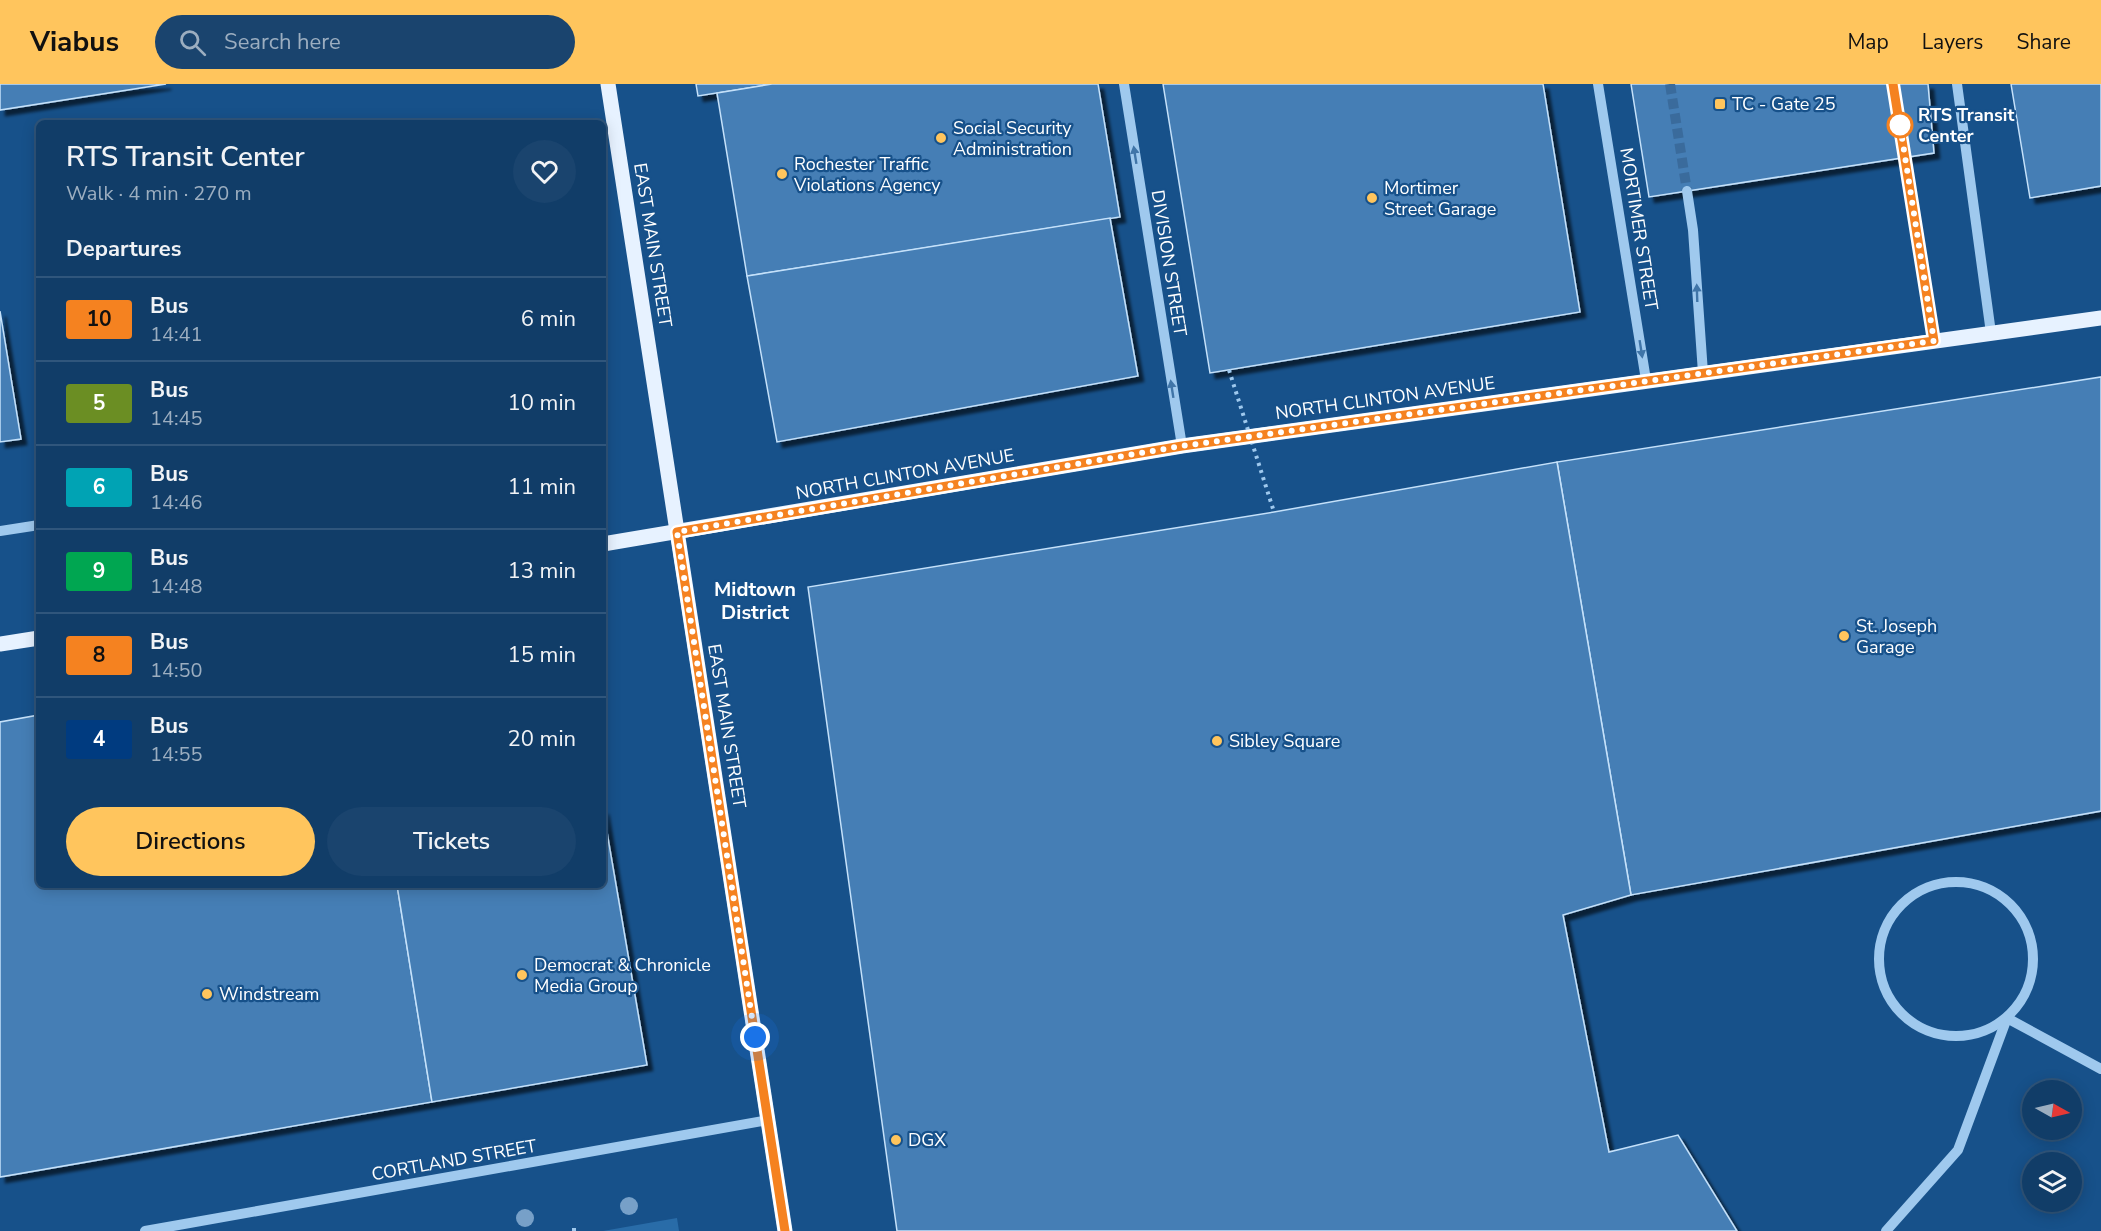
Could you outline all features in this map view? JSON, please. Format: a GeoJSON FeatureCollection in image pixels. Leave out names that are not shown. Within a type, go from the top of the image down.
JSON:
{"type":"FeatureCollection","features":[{"type":"Feature","properties":{"kind":"main road","name":"EAST MAIN STREET"},"geometry":{"type":"LineString","coordinates":[[608,84],[785,1231]]}},
{"type":"Feature","properties":{"kind":"main road","name":"NORTH CLINTON AVENUE"},"geometry":{"type":"LineString","coordinates":[[606,544],[1182,446],[2101,318]]}},
{"type":"Feature","properties":{"kind":"main road"},"geometry":{"type":"LineString","coordinates":[[0,644],[36,638]]}},
{"type":"Feature","properties":{"kind":"street","name":"DIVISION STREET"},"geometry":{"type":"LineString","coordinates":[[1124,84],[1182,446]]}},
{"type":"Feature","properties":{"kind":"street","name":"MORTIMER STREET"},"geometry":{"type":"LineString","coordinates":[[1598,84],[1646,380]]}},
{"type":"Feature","properties":{"kind":"street"},"geometry":{"type":"LineString","coordinates":[[1957,84],[1991,333]]}},
{"type":"Feature","properties":{"kind":"street"},"geometry":{"type":"LineString","coordinates":[[1905,157],[1934,341]]}},
{"type":"Feature","properties":{"kind":"street"},"geometry":{"type":"LineString","coordinates":[[1687,191],[1693,230],[1704,373]]}},
{"type":"Feature","properties":{"kind":"street"},"geometry":{"type":"LineString","coordinates":[[0,531],[36,525]]}},
{"type":"Feature","properties":{"kind":"street"},"geometry":{"type":"LineString","coordinates":[[1886,1231],[1958,1150],[2007,1018],[2024,998],[2033,973],[2032,947],[2025,923],[2010,903],[1990,889],[1966,882],[1941,883],[1918,892],[1899,907],[1886,928],[1881,945],[1882,980],[1893,1003],[1910,1022],[1934,1034],[1959,1037],[1985,1032],[2007,1018]]}},
{"type":"Feature","properties":{"kind":"street"},"geometry":{"type":"LineString","coordinates":[[2007,1018],[2101,1069]]}},
{"type":"Feature","properties":{"kind":"street","name":"CORTLAND STREET"},"geometry":{"type":"LineString","coordinates":[[145,1231],[768,1120]]}},
{"type":"Feature","properties":{"kind":"path"},"geometry":{"type":"LineString","coordinates":[[1229,370],[1274,512]]}},
{"type":"Feature","properties":{"kind":"shaded area"},"geometry":{"type":"Polygon","coordinates":[[[677,1218],[679,1231],[603,1231],[677,1218]]]}},
{"type":"Feature","properties":{"kind":"building"},"geometry":{"type":"Polygon","coordinates":[[[0,84],[166,84],[0,110],[0,84]]]}},
{"type":"Feature","properties":{"kind":"building"},"geometry":{"type":"Polygon","coordinates":[[[696,84],[772,84],[698,96],[696,84]]]}},
{"type":"Feature","properties":{"kind":"building"},"geometry":{"type":"Polygon","coordinates":[[[772,84],[1098,84],[1120,217],[747,276],[717,93],[772,84]]]}},
{"type":"Feature","properties":{"kind":"building","name":"Mortimer Street Garage"},"geometry":{"type":"Polygon","coordinates":[[[1163,84],[1543,84],[1580,312],[1210,373],[1163,84]]]}},
{"type":"Feature","properties":{"kind":"building","name":"RTS Transit Center"},"geometry":{"type":"Polygon","coordinates":[[[1631,84],[1928,84],[1934,153],[1649,197],[1631,84]]]}},
{"type":"Feature","properties":{"kind":"building"},"geometry":{"type":"Polygon","coordinates":[[[2011,84],[2101,84],[2101,186],[2030,198],[2011,84]]]}},
{"type":"Feature","properties":{"kind":"building"},"geometry":{"type":"Polygon","coordinates":[[[1110,218],[1138,376],[777,442],[747,276],[1110,218]]]}},
{"type":"Feature","properties":{"kind":"building"},"geometry":{"type":"Polygon","coordinates":[[[0,311],[21,439],[0,442],[0,311]]]}},
{"type":"Feature","properties":{"kind":"building","name":"St. Joseph Garage"},"geometry":{"type":"Polygon","coordinates":[[[2101,377],[2101,811],[1631,895],[1557,462],[2101,377]]]}},
{"type":"Feature","properties":{"kind":"building","name":"Sibley Square"},"geometry":{"type":"Polygon","coordinates":[[[1557,462],[1631,895],[1563,915],[1609,1152],[1678,1135],[1737,1231],[897,1231],[808,587],[1274,512],[1557,462]]]}},
{"type":"Feature","properties":{"kind":"building","name":"Windstream"},"geometry":{"type":"Polygon","coordinates":[[[36,716],[36,888],[397,888],[432,1102],[0,1177],[0,722],[36,716]]]}},
{"type":"Feature","properties":{"kind":"building","name":"Democrat & Chronicle Media Group"},"geometry":{"type":"Polygon","coordinates":[[[606,826],[647,1065],[432,1102],[397,888],[606,888],[606,826]]]}},
{"type":"Feature","properties":{"kind":"tunnel"},"geometry":{"type":"LineString","coordinates":[[1670,84],[1687,191]]}},
{"type":"Feature","properties":{"kind":"tunnel"},"geometry":{"type":"LineString","coordinates":[[1893,84],[1905,157]]}},
{"type":"Feature","properties":{"kind":"bus line","name":"10"},"geometry":{"type":"LineString","coordinates":[[785,1231],[677,532],[1182,446],[1934,341],[1893,84]]}},
{"type":"Feature","properties":{"kind":"place","name":"TC - Gate 25"},"geometry":{"type":"Point","coordinates":[1720,104]}},
{"type":"Feature","properties":{"kind":"place","name":"RTS Transit Center"},"geometry":{"type":"Point","coordinates":[1900,125]}},
{"type":"Feature","properties":{"kind":"place","name":"Social Security Administration"},"geometry":{"type":"Point","coordinates":[941,138]}},
{"type":"Feature","properties":{"kind":"place","name":"Rochester Traffic Violations Agency"},"geometry":{"type":"Point","coordinates":[782,174]}},
{"type":"Feature","properties":{"kind":"place","name":"Mortimer Street Garage"},"geometry":{"type":"Point","coordinates":[1372,198]}},
{"type":"Feature","properties":{"kind":"place","name":"St. Joseph Garage"},"geometry":{"type":"Point","coordinates":[1844,636]}},
{"type":"Feature","properties":{"kind":"place","name":"Sibley Square"},"geometry":{"type":"Point","coordinates":[1217,741]}},
{"type":"Feature","properties":{"kind":"place","name":"Democrat & Chronicle Media Group"},"geometry":{"type":"Point","coordinates":[522,975]}},
{"type":"Feature","properties":{"kind":"place","name":"Windstream"},"geometry":{"type":"Point","coordinates":[207,994]}},
{"type":"Feature","properties":{"kind":"place","name":"DGX"},"geometry":{"type":"Point","coordinates":[896,1140]}},
{"type":"Feature","properties":{"kind":"district","name":"Midtown District"},"geometry":{"type":"Point","coordinates":[755,600]}},
{"type":"Feature","properties":{"kind":"route"},"geometry":{"type":"LineString","coordinates":[[755,1037],[677,532],[1182,446],[1934,341],[1900,125]]}}]}
